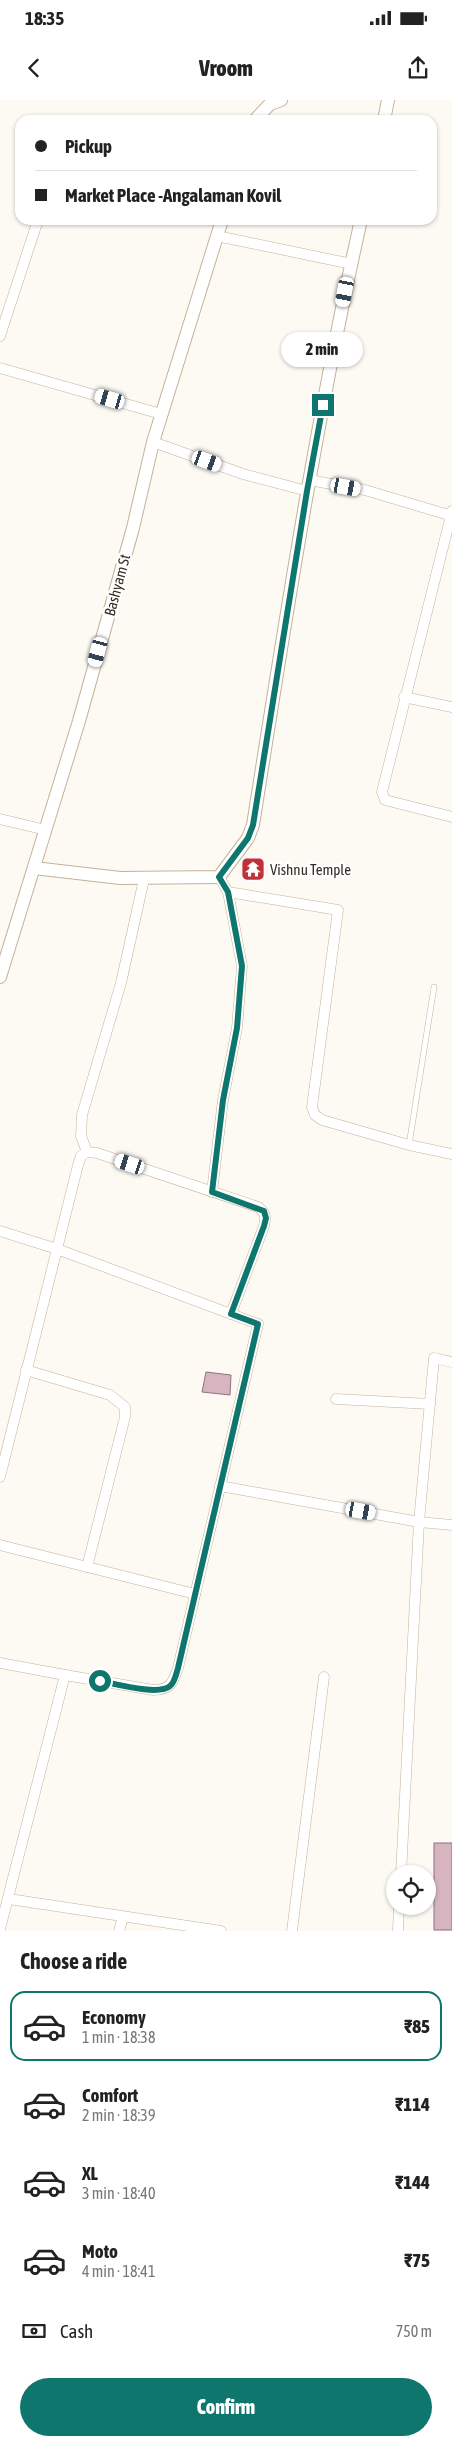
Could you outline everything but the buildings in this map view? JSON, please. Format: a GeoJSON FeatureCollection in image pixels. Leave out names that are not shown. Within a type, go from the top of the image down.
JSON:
{"type":"FeatureCollection","features":[{"type":"Feature","properties":{"kind":"street"},"geometry":{"type":"LineString","coordinates":[[260,115],[270,104],[281,100]]}},
{"type":"Feature","properties":{"kind":"street"},"geometry":{"type":"LineString","coordinates":[[385,115],[388,100]]}},
{"type":"Feature","properties":{"kind":"street"},"geometry":{"type":"LineString","coordinates":[[0,336],[36,225]]}},
{"type":"Feature","properties":{"kind":"street","name":"Bashyam St"},"geometry":{"type":"LineString","coordinates":[[0,977],[80,720],[132,528],[153,442],[220,225]]}},
{"type":"Feature","properties":{"kind":"street"},"geometry":{"type":"LineString","coordinates":[[219,877],[248,838],[253,825],[308,485],[360,225]]}},
{"type":"Feature","properties":{"kind":"street"},"geometry":{"type":"LineString","coordinates":[[217,236],[352,264]]}},
{"type":"Feature","properties":{"kind":"street"},"geometry":{"type":"LineString","coordinates":[[0,368],[161,414]]}},
{"type":"Feature","properties":{"kind":"street"},"geometry":{"type":"LineString","coordinates":[[153,442],[243,474],[308,485],[365,490],[451,514],[404,696],[382,792],[385,800],[395,804],[452,817]]}},
{"type":"Feature","properties":{"kind":"street"},"geometry":{"type":"LineString","coordinates":[[404,696],[452,707]]}},
{"type":"Feature","properties":{"kind":"street"},"geometry":{"type":"LineString","coordinates":[[0,819],[46,830]]}},
{"type":"Feature","properties":{"kind":"street"},"geometry":{"type":"LineString","coordinates":[[34,868],[144,879],[219,877]]}},
{"type":"Feature","properties":{"kind":"street"},"geometry":{"type":"LineString","coordinates":[[212,1192],[223,1100],[237,1028],[242,966],[228,892],[219,877]]}},
{"type":"Feature","properties":{"kind":"street"},"geometry":{"type":"LineString","coordinates":[[87,1152],[81,1136],[82,1114],[121,983],[144,879]]}},
{"type":"Feature","properties":{"kind":"street"},"geometry":{"type":"LineString","coordinates":[[228,892],[338,910],[312,1107],[315,1115],[322,1120],[409,1145],[452,1154]]}},
{"type":"Feature","properties":{"kind":"street"},"geometry":{"type":"LineString","coordinates":[[0,1477],[81,1156],[87,1152],[97,1153],[258,1207],[264,1211],[266,1218],[231,1314]]}},
{"type":"Feature","properties":{"kind":"street"},"geometry":{"type":"LineString","coordinates":[[0,1231],[57,1249],[258,1324],[172,1685],[164,1690],[153,1690],[65,1676],[0,1663]]}},
{"type":"Feature","properties":{"kind":"street"},"geometry":{"type":"LineString","coordinates":[[401,1865],[419,1522],[434,1358],[452,1362]]}},
{"type":"Feature","properties":{"kind":"street"},"geometry":{"type":"LineString","coordinates":[[26,1370],[110,1395],[125,1407],[125,1417],[87,1567]]}},
{"type":"Feature","properties":{"kind":"street"},"geometry":{"type":"LineString","coordinates":[[336,1399],[430,1404]]}},
{"type":"Feature","properties":{"kind":"street"},"geometry":{"type":"LineString","coordinates":[[220,1486],[419,1522],[452,1525]]}},
{"type":"Feature","properties":{"kind":"street"},"geometry":{"type":"LineString","coordinates":[[0,1544],[195,1594]]}},
{"type":"Feature","properties":{"kind":"street"},"geometry":{"type":"LineString","coordinates":[[0,1929],[65,1676]]}},
{"type":"Feature","properties":{"kind":"street"},"geometry":{"type":"LineString","coordinates":[[292,1931],[324,1677]]}},
{"type":"Feature","properties":{"kind":"street"},"geometry":{"type":"LineString","coordinates":[[9,1899],[204,1930],[221,1931]]}},
{"type":"Feature","properties":{"kind":"street"},"geometry":{"type":"LineString","coordinates":[[398,1931],[399,1915]]}},
{"type":"Feature","properties":{"kind":"street"},"geometry":{"type":"LineString","coordinates":[[119,1931],[124,1917]]}},
{"type":"Feature","properties":{"kind":"lane"},"geometry":{"type":"LineString","coordinates":[[409,1145],[434,988]]}},
{"type":"Feature","properties":{"kind":"place","name":"Vishnu Temple"},"geometry":{"type":"Point","coordinates":[253,869]}},
{"type":"Feature","properties":{"kind":"route"},"geometry":{"type":"LineString","coordinates":[[100,1681],[153,1690],[164,1690],[172,1685],[178,1668],[258,1324],[231,1314],[264,1226],[266,1218],[264,1211],[258,1207],[212,1192],[223,1100],[237,1028],[242,966],[228,892],[219,877],[248,838],[253,825],[307,491],[323,405]]}}]}
